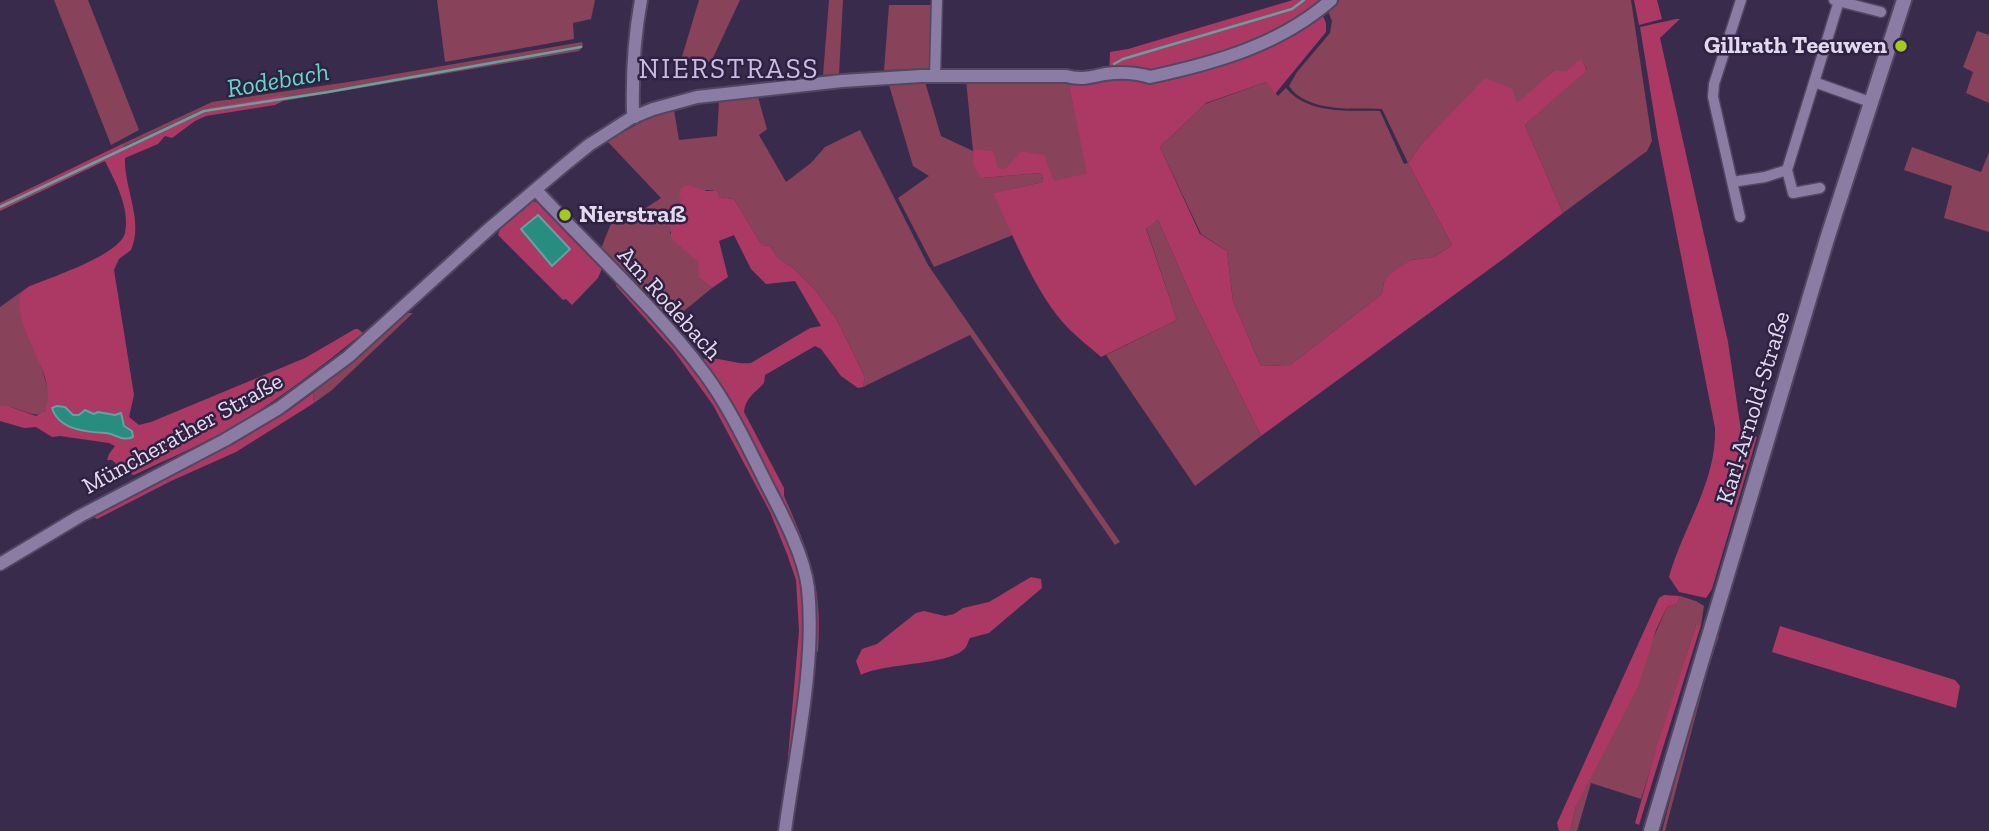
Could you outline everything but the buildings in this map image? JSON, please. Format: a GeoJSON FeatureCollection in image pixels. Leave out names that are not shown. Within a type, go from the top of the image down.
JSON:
{"type":"FeatureCollection","features":[{"type":"Feature","properties":{"kind":"main road","name":"Karl-Arnold-Straße"},"geometry":{"type":"LineString","coordinates":[[1651,831],[1870,102],[1904,0]]}},
{"type":"Feature","properties":{"kind":"street"},"geometry":{"type":"LineString","coordinates":[[635,117],[632,71],[634,36],[641,0]]}},
{"type":"Feature","properties":{"kind":"street"},"geometry":{"type":"LineString","coordinates":[[935,76],[937,0]]}},
{"type":"Feature","properties":{"kind":"street"},"geometry":{"type":"LineString","coordinates":[[536,190],[589,145],[635,117],[697,97],[842,81],[935,76],[1066,76],[1074,79],[1105,74],[1140,74],[1150,77],[1223,60],[1281,33],[1331,0]]}},
{"type":"Feature","properties":{"kind":"street"},"geometry":{"type":"LineString","coordinates":[[1740,217],[1713,97],[1714,84],[1741,0]]}},
{"type":"Feature","properties":{"kind":"street"},"geometry":{"type":"LineString","coordinates":[[1820,188],[1793,193],[1787,170],[1837,1],[1881,12]]}},
{"type":"Feature","properties":{"kind":"street"},"geometry":{"type":"LineString","coordinates":[[1814,82],[1870,102]]}},
{"type":"Feature","properties":{"kind":"street"},"geometry":{"type":"LineString","coordinates":[[1732,182],[1765,177],[1787,170]]}},
{"type":"Feature","properties":{"kind":"street","name":"Müncherather Straße"},"geometry":{"type":"LineString","coordinates":[[0,564],[80,516],[225,440],[279,408],[348,356],[536,190]]}},
{"type":"Feature","properties":{"kind":"street","name":"Am Rodebach"},"geometry":{"type":"LineString","coordinates":[[536,190],[705,373],[736,424],[788,528],[808,587],[810,625],[785,831]]}},
{"type":"Feature","properties":{"kind":"shaded area"},"geometry":{"type":"Polygon","coordinates":[[[54,0],[88,0],[139,130],[111,145],[54,0]]]}},
{"type":"Feature","properties":{"kind":"shaded area"},"geometry":{"type":"Polygon","coordinates":[[[437,0],[595,0],[591,19],[573,23],[574,39],[445,62],[437,0]]]}},
{"type":"Feature","properties":{"kind":"shaded area"},"geometry":{"type":"Polygon","coordinates":[[[699,0],[740,0],[711,62],[681,60],[699,0]]]}},
{"type":"Feature","properties":{"kind":"shaded area"},"geometry":{"type":"Polygon","coordinates":[[[829,0],[843,0],[839,74],[823,75],[829,0]]]}},
{"type":"Feature","properties":{"kind":"shaded area"},"geometry":{"type":"Polygon","coordinates":[[[1293,0],[1324,0],[1318,4],[1326,23],[1326,32],[1275,94],[1266,82],[1206,103],[1160,147],[1200,234],[1227,251],[1233,301],[1261,366],[1290,365],[1382,294],[1384,282],[1390,274],[1411,260],[1434,257],[1452,245],[1408,163],[1422,143],[1485,78],[1512,89],[1517,103],[1553,71],[1565,71],[1581,59],[1587,70],[1525,125],[1563,213],[1261,436],[1195,304],[1158,220],[1146,228],[1177,320],[1101,357],[1069,329],[1046,299],[1026,264],[993,193],[1043,182],[1042,173],[981,178],[973,164],[974,149],[993,151],[998,168],[1005,169],[1021,151],[1044,155],[1054,181],[1087,173],[1068,81],[1109,79],[1110,52],[1293,0]]]}},
{"type":"Feature","properties":{"kind":"shaded area"},"geometry":{"type":"Polygon","coordinates":[[[1339,0],[1631,0],[1652,141],[1647,151],[1563,213],[1525,125],[1587,69],[1581,60],[1565,71],[1553,71],[1517,104],[1485,79],[1422,143],[1408,163],[1382,109],[1319,105],[1297,95],[1289,86],[1297,72],[1330,33],[1332,21],[1327,9],[1339,0]]]}},
{"type":"Feature","properties":{"kind":"shaded area"},"geometry":{"type":"Polygon","coordinates":[[[1634,0],[1657,0],[1662,19],[1639,25],[1634,0]]]}},
{"type":"Feature","properties":{"kind":"shaded area"},"geometry":{"type":"Polygon","coordinates":[[[889,5],[935,5],[932,69],[884,70],[889,5]]]}},
{"type":"Feature","properties":{"kind":"shaded area"},"geometry":{"type":"Polygon","coordinates":[[[1680,19],[1660,38],[1728,342],[1741,431],[1757,437],[1712,589],[1706,598],[1679,592],[1669,577],[1711,467],[1715,428],[1658,139],[1640,27],[1680,19]]]}},
{"type":"Feature","properties":{"kind":"shaded area"},"geometry":{"type":"Polygon","coordinates":[[[1977,31],[1989,35],[1989,103],[1966,93],[1973,72],[1963,67],[1977,31]]]}},
{"type":"Feature","properties":{"kind":"shaded area"},"geometry":{"type":"Polygon","coordinates":[[[582,42],[583,46],[579,51],[283,101],[283,96],[210,107],[123,147],[122,144],[212,102],[355,81],[582,42]]]}},
{"type":"Feature","properties":{"kind":"shaded area"},"geometry":{"type":"Polygon","coordinates":[[[966,80],[1068,81],[1088,173],[1054,182],[1021,151],[1006,169],[998,169],[981,178],[1042,173],[1043,182],[994,193],[1013,235],[934,267],[898,198],[929,176],[913,166],[889,85],[925,82],[941,136],[973,151],[966,80]]]}},
{"type":"Feature","properties":{"kind":"shaded area"},"geometry":{"type":"Polygon","coordinates":[[[1266,82],[1278,96],[1286,88],[1295,97],[1317,107],[1380,111],[1404,164],[1408,163],[1452,245],[1434,257],[1411,260],[1384,282],[1382,294],[1290,365],[1261,366],[1233,301],[1227,251],[1201,234],[1160,147],[1205,104],[1266,82]]]}},
{"type":"Feature","properties":{"kind":"shaded area"},"geometry":{"type":"Polygon","coordinates":[[[284,95],[283,101],[275,105],[206,116],[172,138],[165,136],[158,144],[125,158],[135,216],[134,239],[131,250],[119,259],[114,270],[134,395],[129,417],[139,425],[151,422],[305,358],[355,329],[363,333],[253,415],[211,439],[134,475],[126,473],[112,460],[107,460],[115,446],[109,443],[52,437],[36,427],[24,428],[0,421],[0,406],[8,406],[36,416],[45,411],[48,397],[42,368],[23,324],[20,294],[28,287],[82,265],[111,249],[125,233],[126,214],[105,161],[0,211],[0,203],[122,144],[124,147],[210,107],[284,95]]]}},
{"type":"Feature","properties":{"kind":"shaded area"},"geometry":{"type":"Polygon","coordinates":[[[758,97],[767,129],[759,135],[786,182],[811,163],[825,147],[860,130],[928,265],[1120,542],[1115,545],[970,335],[863,387],[865,377],[837,320],[816,291],[793,268],[777,257],[770,246],[762,245],[734,199],[720,197],[717,190],[702,190],[683,202],[670,233],[699,262],[699,278],[712,288],[668,324],[600,251],[616,211],[635,215],[661,198],[607,141],[649,118],[674,110],[679,140],[717,136],[719,101],[758,97]]]}},
{"type":"Feature","properties":{"kind":"shaded area"},"geometry":{"type":"Polygon","coordinates":[[[1912,147],[1981,172],[1989,152],[1989,232],[1944,218],[1952,186],[1904,170],[1912,147]]]}},
{"type":"Feature","properties":{"kind":"shaded area"},"geometry":{"type":"Polygon","coordinates":[[[688,185],[707,191],[717,190],[720,197],[734,199],[762,245],[770,246],[777,257],[793,268],[816,291],[837,320],[865,377],[863,387],[858,388],[841,376],[821,349],[815,346],[765,375],[764,383],[749,399],[744,412],[784,488],[784,496],[807,553],[818,608],[816,653],[813,652],[812,585],[701,363],[703,359],[709,358],[751,363],[810,328],[821,326],[795,281],[766,284],[751,269],[734,235],[719,241],[728,277],[712,288],[699,278],[698,262],[671,238],[671,227],[663,223],[668,207],[682,202],[679,195],[681,188],[688,185]]]}},
{"type":"Feature","properties":{"kind":"shaded area"},"geometry":{"type":"Polygon","coordinates":[[[533,201],[542,204],[603,266],[598,278],[572,305],[566,299],[563,300],[498,235],[501,226],[533,201]]]}},
{"type":"Feature","properties":{"kind":"shaded area"},"geometry":{"type":"Polygon","coordinates":[[[538,215],[570,249],[552,266],[521,229],[538,215]]]}},
{"type":"Feature","properties":{"kind":"shaded area"},"geometry":{"type":"Polygon","coordinates":[[[1158,220],[1195,304],[1261,436],[1195,486],[1106,355],[1177,320],[1146,227],[1158,220]]]}},
{"type":"Feature","properties":{"kind":"shaded area"},"geometry":{"type":"Polygon","coordinates":[[[617,283],[674,343],[714,395],[753,465],[796,558],[804,598],[804,639],[791,762],[788,757],[799,631],[796,580],[787,554],[770,512],[713,405],[674,351],[616,286],[617,283]]]}},
{"type":"Feature","properties":{"kind":"shaded area"},"geometry":{"type":"Polygon","coordinates":[[[28,287],[20,294],[48,390],[45,411],[40,414],[0,406],[0,307],[28,287]]]}},
{"type":"Feature","properties":{"kind":"shaded area"},"geometry":{"type":"Polygon","coordinates":[[[406,313],[413,313],[332,390],[314,403],[313,393],[406,313]]]}},
{"type":"Feature","properties":{"kind":"shaded area"},"geometry":{"type":"Polygon","coordinates":[[[313,393],[314,403],[236,452],[97,519],[93,516],[168,474],[234,444],[313,393]]]}},
{"type":"Feature","properties":{"kind":"shaded area"},"geometry":{"type":"Polygon","coordinates":[[[65,407],[73,415],[79,415],[85,410],[94,414],[121,413],[124,426],[132,431],[133,437],[122,438],[74,428],[56,415],[52,408],[65,407]]]}},
{"type":"Feature","properties":{"kind":"shaded area"},"geometry":{"type":"Polygon","coordinates":[[[1031,577],[1041,579],[1042,588],[989,633],[970,638],[966,647],[958,653],[947,658],[861,675],[856,661],[862,649],[877,644],[916,613],[924,611],[945,616],[954,614],[963,608],[989,602],[1031,577]]]}},
{"type":"Feature","properties":{"kind":"shaded area"},"geometry":{"type":"Polygon","coordinates":[[[1664,595],[1680,596],[1677,604],[1667,607],[1656,630],[1638,687],[1576,806],[1570,831],[1559,831],[1557,823],[1659,598],[1664,595]]]}},
{"type":"Feature","properties":{"kind":"shaded area"},"geometry":{"type":"Polygon","coordinates":[[[1680,596],[1704,606],[1701,625],[1696,625],[1641,799],[1591,783],[1577,831],[1570,831],[1576,806],[1667,607],[1677,604],[1680,596]]]}},
{"type":"Feature","properties":{"kind":"shaded area"},"geometry":{"type":"Polygon","coordinates":[[[1696,625],[1701,625],[1639,825],[1635,823],[1656,749],[1696,625]]]}},
{"type":"Feature","properties":{"kind":"shaded area"},"geometry":{"type":"Polygon","coordinates":[[[1780,626],[1955,680],[1960,686],[1956,708],[1772,652],[1780,626]]]}},
{"type":"Feature","properties":{"kind":"shaded area"},"geometry":{"type":"Polygon","coordinates":[[[1713,634],[1719,636],[1665,831],[1662,831],[1713,634]]]}},
{"type":"Feature","properties":{"kind":"waterway","name":"Rodebach"},"geometry":{"type":"LineString","coordinates":[[1114,64],[1123,59],[1292,9],[1304,0]]}},
{"type":"Feature","properties":{"kind":"waterway","name":"Rodebach"},"geometry":{"type":"LineString","coordinates":[[0,207],[204,111],[581,47]]}},
{"type":"Feature","properties":{"kind":"place","name":"Gillrath Teeuwen"},"geometry":{"type":"Point","coordinates":[1901,46]}},
{"type":"Feature","properties":{"kind":"place","name":"Nierstraß"},"geometry":{"type":"Point","coordinates":[565,215]}},
{"type":"Feature","properties":{"kind":"district","name":"NIERSTRASS"},"geometry":{"type":"Point","coordinates":[729,70]}}]}
